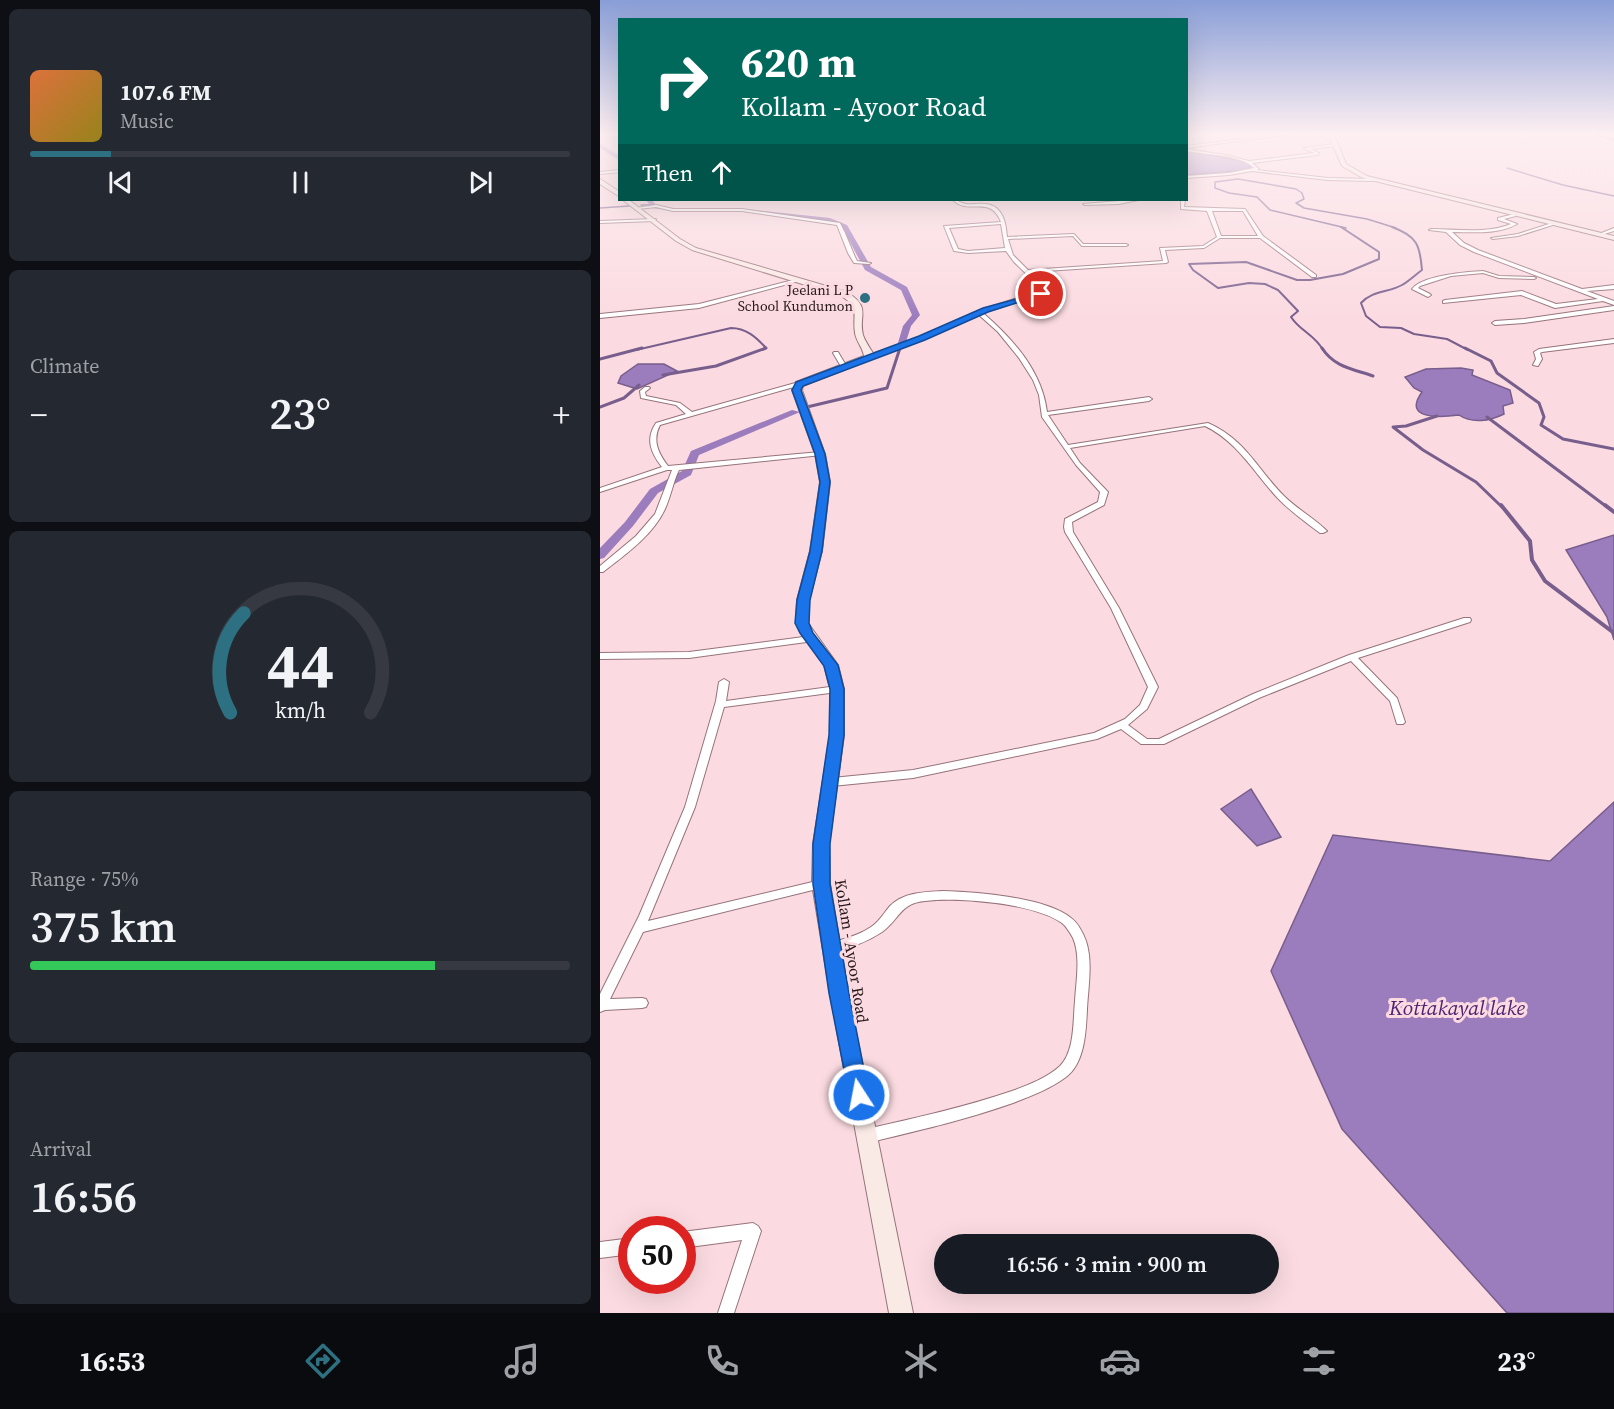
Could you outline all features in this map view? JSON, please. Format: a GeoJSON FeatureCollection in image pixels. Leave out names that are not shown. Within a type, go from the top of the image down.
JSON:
{"type":"FeatureCollection","features":[{"type":"Feature","properties":{"kind":"main road"},"geometry":{"type":"LineString","coordinates":[[1437,195],[1614,238]]}},
{"type":"Feature","properties":{"kind":"main road"},"geometry":{"type":"LineString","coordinates":[[632,204],[678,240],[694,249],[843,294],[857,304],[861,320],[858,326],[859,335],[868,356],[799,384]]}},
{"type":"Feature","properties":{"kind":"main road","name":"Kollam - Ayoor Road"},"geometry":{"type":"LineString","coordinates":[[799,384],[798,397],[820,454],[825,482],[816,551],[802,610],[802,623],[831,665],[837,689],[837,735],[832,782],[821,844],[822,884],[901,1313]]}},
{"type":"Feature","properties":{"kind":"street"},"geometry":{"type":"LineString","coordinates":[[868,356],[922,338],[980,313],[1045,293],[1044,288],[1008,249],[1004,223],[993,207],[966,205],[957,201]]}},
{"type":"Feature","properties":{"kind":"street"},"geometry":{"type":"LineString","coordinates":[[1085,204],[1131,201]]}},
{"type":"Feature","properties":{"kind":"street"},"geometry":{"type":"LineString","coordinates":[[1183,201],[1182,208],[1244,210],[1261,237],[1314,276]]}},
{"type":"Feature","properties":{"kind":"street"},"geometry":{"type":"LineString","coordinates":[[632,204],[673,210],[751,211],[838,224],[845,235],[852,258],[856,262],[869,263]]}},
{"type":"Feature","properties":{"kind":"street"},"geometry":{"type":"LineString","coordinates":[[1209,210],[1219,237]]}},
{"type":"Feature","properties":{"kind":"street"},"geometry":{"type":"LineString","coordinates":[[1431,230],[1513,226],[1515,224],[1500,219],[1514,214]]}},
{"type":"Feature","properties":{"kind":"street"},"geometry":{"type":"LineString","coordinates":[[600,222],[654,220]]}},
{"type":"Feature","properties":{"kind":"street"},"geometry":{"type":"LineString","coordinates":[[1004,223],[946,227],[956,250],[968,252],[1008,249]]}},
{"type":"Feature","properties":{"kind":"street"},"geometry":{"type":"LineString","coordinates":[[1493,238],[1518,235],[1554,224]]}},
{"type":"Feature","properties":{"kind":"street"},"geometry":{"type":"LineString","coordinates":[[1601,234],[1614,229]]}},
{"type":"Feature","properties":{"kind":"street"},"geometry":{"type":"LineString","coordinates":[[1447,230],[1462,244],[1476,251],[1603,299],[1614,306]]}},
{"type":"Feature","properties":{"kind":"street"},"geometry":{"type":"LineString","coordinates":[[1006,238],[1074,235],[1082,245],[1126,244]]}},
{"type":"Feature","properties":{"kind":"street"},"geometry":{"type":"LineString","coordinates":[[1028,270],[1166,262],[1162,249],[1204,247],[1219,237],[1261,237]]}},
{"type":"Feature","properties":{"kind":"street"},"geometry":{"type":"LineString","coordinates":[[1428,295],[1415,289],[1418,285],[1451,275],[1483,272],[1499,277],[1525,276],[1548,280]]}},
{"type":"Feature","properties":{"kind":"street"},"geometry":{"type":"LineString","coordinates":[[600,316],[699,306],[797,280]]}},
{"type":"Feature","properties":{"kind":"street"},"geometry":{"type":"LineString","coordinates":[[1579,291],[1614,287]]}},
{"type":"Feature","properties":{"kind":"street"},"geometry":{"type":"LineString","coordinates":[[1445,302],[1522,293],[1555,306],[1603,299]]}},
{"type":"Feature","properties":{"kind":"street"},"geometry":{"type":"LineString","coordinates":[[1495,323],[1535,320],[1614,306]]}},
{"type":"Feature","properties":{"kind":"street"},"geometry":{"type":"LineString","coordinates":[[832,782],[913,774],[1097,736],[1122,724],[1144,708],[1153,687],[1142,661],[1106,594],[1071,539],[1068,521],[1101,504],[1104,492],[1078,464],[1044,414],[1042,395],[1036,380],[1014,349],[980,313]]}},
{"type":"Feature","properties":{"kind":"street"},"geometry":{"type":"LineString","coordinates":[[1536,365],[1539,359],[1537,352],[1541,350],[1614,341]]}},
{"type":"Feature","properties":{"kind":"street"},"geometry":{"type":"LineString","coordinates":[[836,353],[844,367]]}},
{"type":"Feature","properties":{"kind":"street"},"geometry":{"type":"LineString","coordinates":[[666,468],[655,454],[653,430],[663,421],[722,408],[799,384]]}},
{"type":"Feature","properties":{"kind":"street"},"geometry":{"type":"LineString","coordinates":[[647,388],[642,392],[643,397],[678,404],[690,414]]}},
{"type":"Feature","properties":{"kind":"street"},"geometry":{"type":"LineString","coordinates":[[1044,414],[1149,399]]}},
{"type":"Feature","properties":{"kind":"street"},"geometry":{"type":"LineString","coordinates":[[1067,447],[1206,424],[1215,427],[1242,448],[1277,493],[1323,531]]}},
{"type":"Feature","properties":{"kind":"street"},"geometry":{"type":"LineString","coordinates":[[600,490],[666,468],[820,454]]}},
{"type":"Feature","properties":{"kind":"street"},"geometry":{"type":"LineString","coordinates":[[600,570],[628,546],[657,516],[677,468]]}},
{"type":"Feature","properties":{"kind":"street"},"geometry":{"type":"LineString","coordinates":[[1122,724],[1145,742],[1160,742],[1256,696],[1352,657],[1467,620]]}},
{"type":"Feature","properties":{"kind":"street"},"geometry":{"type":"LineString","coordinates":[[600,656],[689,655],[811,639]]}},
{"type":"Feature","properties":{"kind":"street"},"geometry":{"type":"LineString","coordinates":[[1352,657],[1394,700],[1400,722]]}},
{"type":"Feature","properties":{"kind":"street"},"geometry":{"type":"LineString","coordinates":[[600,1006],[639,928],[690,807],[719,705],[723,682]]}},
{"type":"Feature","properties":{"kind":"street"},"geometry":{"type":"LineString","coordinates":[[719,705],[837,689]]}},
{"type":"Feature","properties":{"kind":"street"},"geometry":{"type":"LineString","coordinates":[[639,928],[822,884]]}},
{"type":"Feature","properties":{"kind":"street"},"geometry":{"type":"LineString","coordinates":[[832,947],[865,938],[884,925],[895,909],[909,900],[926,896],[954,896],[999,901],[1045,910],[1068,920],[1080,940],[1083,984],[1079,1036],[1065,1070],[1046,1084],[999,1101],[867,1136]]}},
{"type":"Feature","properties":{"kind":"street"},"geometry":{"type":"LineString","coordinates":[[600,1006],[642,1003]]}},
{"type":"Feature","properties":{"kind":"street"},"geometry":{"type":"LineString","coordinates":[[696,1238],[753,1231],[726,1313]]}},
{"type":"Feature","properties":{"kind":"street"},"geometry":{"type":"LineString","coordinates":[[600,1250],[618,1248]]}},
{"type":"Feature","properties":{"kind":"water"},"geometry":{"type":"Polygon","coordinates":[[[638,364],[664,364],[677,371],[637,389],[618,383],[621,376],[638,364]]]}},
{"type":"Feature","properties":{"kind":"water"},"geometry":{"type":"Polygon","coordinates":[[[1426,369],[1473,370],[1472,375],[1510,390],[1513,403],[1503,406],[1504,414],[1487,420],[1470,420],[1459,415],[1435,416],[1420,413],[1417,401],[1422,392],[1414,388],[1405,377],[1426,369]]]}},
{"type":"Feature","properties":{"kind":"water"},"geometry":{"type":"Polygon","coordinates":[[[1614,535],[1614,640],[1607,617],[1566,550],[1614,535]]]}},
{"type":"Feature","properties":{"kind":"water"},"geometry":{"type":"Polygon","coordinates":[[[1251,789],[1281,837],[1257,846],[1221,809],[1251,789]]]}},
{"type":"Feature","properties":{"kind":"water","name":"Kottakayal lake"},"geometry":{"type":"Polygon","coordinates":[[[1614,802],[1614,1313],[1507,1313],[1342,1129],[1271,971],[1333,835],[1550,861],[1614,802]]]}},
{"type":"Feature","properties":{"kind":"waterway"},"geometry":{"type":"LineString","coordinates":[[1245,195],[1257,197],[1270,210],[1346,228]]}},
{"type":"Feature","properties":{"kind":"waterway"},"geometry":{"type":"LineString","coordinates":[[1303,195],[1304,199],[1296,203],[1304,208],[1367,219],[1396,228]]}},
{"type":"Feature","properties":{"kind":"waterway"},"geometry":{"type":"LineString","coordinates":[[650,201],[654,207],[682,210]]}},
{"type":"Feature","properties":{"kind":"waterway"},"geometry":{"type":"LineString","coordinates":[[641,205],[653,205]]}},
{"type":"Feature","properties":{"kind":"waterway"},"geometry":{"type":"LineString","coordinates":[[600,208],[629,206]]}},
{"type":"Feature","properties":{"kind":"waterway"},"geometry":{"type":"LineString","coordinates":[[737,210],[830,220],[845,226],[868,268],[904,289],[916,315],[907,326],[902,343]]}},
{"type":"Feature","properties":{"kind":"waterway"},"geometry":{"type":"LineString","coordinates":[[1323,350],[1316,340],[1291,317],[1298,311],[1278,290],[1265,284],[1249,283],[1218,288],[1193,270],[1189,264],[1246,262],[1297,280],[1310,280],[1343,274],[1379,259],[1379,252],[1341,227]]}},
{"type":"Feature","properties":{"kind":"waterway"},"geometry":{"type":"LineString","coordinates":[[1392,227],[1407,234],[1416,243],[1422,270],[1402,285],[1376,294],[1361,303],[1366,316],[1380,327],[1401,328],[1414,334],[1447,339],[1468,350]]}},
{"type":"Feature","properties":{"kind":"waterway"},"geometry":{"type":"LineString","coordinates":[[636,350],[731,328],[750,334],[766,348]]}},
{"type":"Feature","properties":{"kind":"waterway"},"geometry":{"type":"LineString","coordinates":[[600,359],[642,348]]}},
{"type":"Feature","properties":{"kind":"waterway"},"geometry":{"type":"LineString","coordinates":[[663,375],[716,366],[766,348]]}},
{"type":"Feature","properties":{"kind":"waterway"},"geometry":{"type":"LineString","coordinates":[[762,350],[766,348]]}},
{"type":"Feature","properties":{"kind":"waterway"},"geometry":{"type":"LineString","coordinates":[[807,407],[887,388],[900,348]]}},
{"type":"Feature","properties":{"kind":"waterway"},"geometry":{"type":"LineString","coordinates":[[1322,348],[1338,363],[1373,376]]}},
{"type":"Feature","properties":{"kind":"waterway"},"geometry":{"type":"LineString","coordinates":[[1465,348],[1491,361],[1497,373],[1539,403],[1544,417],[1541,425],[1563,439],[1614,449]]}},
{"type":"Feature","properties":{"kind":"waterway"},"geometry":{"type":"LineString","coordinates":[[600,407],[624,398],[639,385]]}},
{"type":"Feature","properties":{"kind":"waterway"},"geometry":{"type":"LineString","coordinates":[[600,555],[629,524],[654,491],[687,473],[695,453],[795,412]]}},
{"type":"Feature","properties":{"kind":"waterway"},"geometry":{"type":"LineString","coordinates":[[1437,416],[1406,426],[1393,427],[1423,450],[1476,482],[1502,507]]}},
{"type":"Feature","properties":{"kind":"waterway"},"geometry":{"type":"LineString","coordinates":[[1487,417],[1607,507]]}},
{"type":"Feature","properties":{"kind":"waterway"},"geometry":{"type":"LineString","coordinates":[[1501,505],[1530,541],[1532,560],[1545,581],[1614,633]]}},
{"type":"Feature","properties":{"kind":"waterway"},"geometry":{"type":"LineString","coordinates":[[1605,505],[1614,512]]}},
{"type":"Feature","properties":{"kind":"place","name":"Jeelani L P School Kundumon"},"geometry":{"type":"Point","coordinates":[865,298]}},
{"type":"Feature","properties":{"kind":"route"},"geometry":{"type":"LineString","coordinates":[[859,1095],[839,993],[822,884],[821,844],[832,782],[837,735],[837,689],[831,665],[802,623],[803,600],[816,551],[825,482],[820,454],[797,390],[799,384],[863,360],[868,356],[922,338],[985,310],[1041,294]]}}]}
